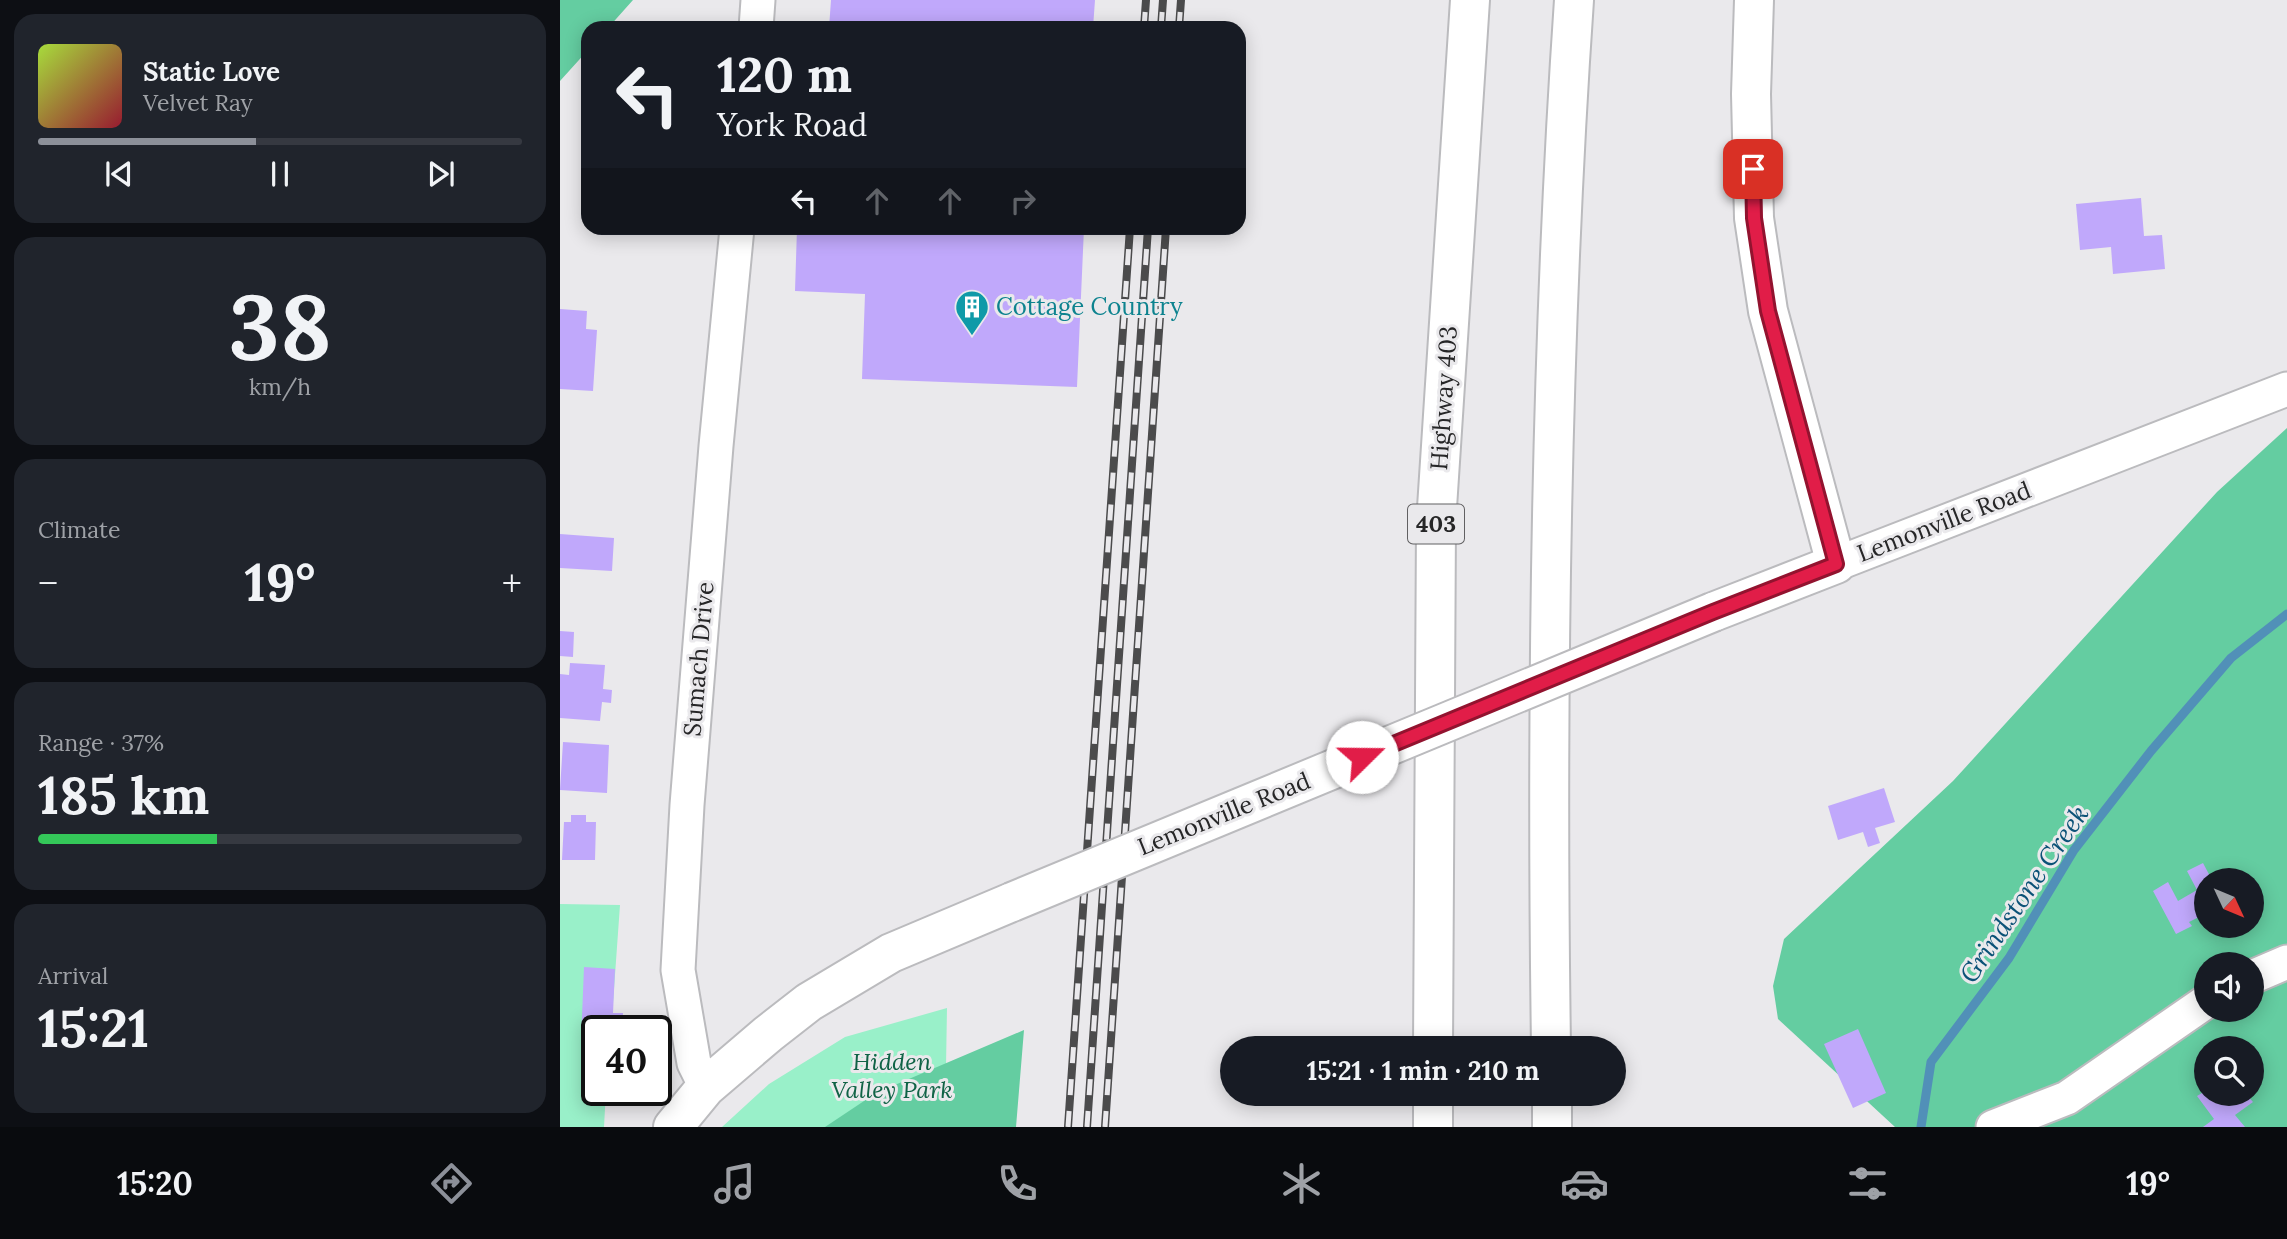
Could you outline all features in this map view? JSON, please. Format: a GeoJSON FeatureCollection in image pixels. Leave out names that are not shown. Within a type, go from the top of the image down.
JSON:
{"type":"FeatureCollection","features":[{"type":"Feature","properties":{"kind":"main road","name":"Highway 403"},"geometry":{"type":"LineString","coordinates":[[1433,1036],[1436,523],[1470,0]]}},
{"type":"Feature","properties":{"kind":"main road"},"geometry":{"type":"LineString","coordinates":[[1551,1036],[1549,887],[1552,517],[1564,155],[1574,0]]}},
{"type":"Feature","properties":{"kind":"main road"},"geometry":{"type":"LineString","coordinates":[[1754,0],[1751,94],[1754,218],[1768,311],[1836,564]]}},
{"type":"Feature","properties":{"kind":"main road","name":"Lemonville Road"},"geometry":{"type":"LineString","coordinates":[[673,1127],[706,1087],[768,1034],[809,1002],[891,953],[1713,612],[1836,564]]}},
{"type":"Feature","properties":{"kind":"main road"},"geometry":{"type":"LineString","coordinates":[[1433,1106],[1433,1127]]}},
{"type":"Feature","properties":{"kind":"main road"},"geometry":{"type":"LineString","coordinates":[[1552,1106],[1552,1127]]}},
{"type":"Feature","properties":{"kind":"street"},"geometry":{"type":"LineString","coordinates":[[756,21],[758,0]]}},
{"type":"Feature","properties":{"kind":"street","name":"Sumach Drive"},"geometry":{"type":"LineString","coordinates":[[706,1087],[694,1063],[678,970],[716,446],[736,235]]}},
{"type":"Feature","properties":{"kind":"street","name":"Lemonville Road"},"geometry":{"type":"LineString","coordinates":[[1836,564],[2287,389]]}},
{"type":"Feature","properties":{"kind":"street"},"geometry":{"type":"LineString","coordinates":[[2264,972],[2287,962]]}},
{"type":"Feature","properties":{"kind":"street"},"geometry":{"type":"LineString","coordinates":[[1993,1127],[2067,1098],[2194,1009]]}},
{"type":"Feature","properties":{"kind":"green space"},"geometry":{"type":"Polygon","coordinates":[[[560,0],[633,0],[614,21],[581,21],[581,58],[560,81],[560,0]]]}},
{"type":"Feature","properties":{"kind":"green space"},"geometry":{"type":"Polygon","coordinates":[[[2287,428],[2287,1127],[1895,1127],[1778,1019],[1773,986],[1784,939],[1953,781],[2217,492],[2287,428]]]}},
{"type":"Feature","properties":{"kind":"green space"},"geometry":{"type":"Polygon","coordinates":[[[560,904],[620,905],[612,1015],[581,1015],[581,1106],[605,1106],[604,1127],[560,1127],[560,904]]]}},
{"type":"Feature","properties":{"kind":"green space","name":"Hidden Valley Park"},"geometry":{"type":"Polygon","coordinates":[[[947,1008],[945,1127],[722,1127],[769,1084],[845,1037],[947,1008]]]}},
{"type":"Feature","properties":{"kind":"green space"},"geometry":{"type":"Polygon","coordinates":[[[1024,1030],[1016,1127],[825,1127],[876,1093],[1024,1030]]]}},
{"type":"Feature","properties":{"kind":"building"},"geometry":{"type":"Polygon","coordinates":[[[831,0],[1095,0],[1094,21],[830,21],[831,0]]]}},
{"type":"Feature","properties":{"kind":"building"},"geometry":{"type":"Polygon","coordinates":[[[2141,198],[2144,236],[2162,235],[2165,269],[2113,274],[2111,247],[2080,250],[2076,204],[2141,198]]]}},
{"type":"Feature","properties":{"kind":"building","name":"Cottage Country"},"geometry":{"type":"Polygon","coordinates":[[[797,235],[1084,235],[1077,387],[862,379],[865,294],[795,291],[797,235]]]}},
{"type":"Feature","properties":{"kind":"building"},"geometry":{"type":"Polygon","coordinates":[[[560,309],[587,311],[586,329],[597,330],[593,391],[560,389],[560,309]]]}},
{"type":"Feature","properties":{"kind":"building"},"geometry":{"type":"Polygon","coordinates":[[[560,534],[614,538],[612,571],[560,568],[560,534]]]}},
{"type":"Feature","properties":{"kind":"building"},"geometry":{"type":"Polygon","coordinates":[[[560,631],[574,632],[573,657],[560,656],[560,631]]]}},
{"type":"Feature","properties":{"kind":"building"},"geometry":{"type":"Polygon","coordinates":[[[570,663],[605,665],[603,689],[612,690],[611,703],[602,702],[600,721],[560,718],[560,674],[569,675],[570,663]]]}},
{"type":"Feature","properties":{"kind":"building"},"geometry":{"type":"Polygon","coordinates":[[[563,742],[609,745],[607,793],[560,790],[563,742]]]}},
{"type":"Feature","properties":{"kind":"building"},"geometry":{"type":"Polygon","coordinates":[[[1884,788],[1895,822],[1875,828],[1880,843],[1868,847],[1863,832],[1838,840],[1828,806],[1884,788]]]}},
{"type":"Feature","properties":{"kind":"building"},"geometry":{"type":"Polygon","coordinates":[[[571,815],[586,815],[586,822],[596,822],[595,860],[562,860],[564,822],[571,822],[571,815]]]}},
{"type":"Feature","properties":{"kind":"building"},"geometry":{"type":"Polygon","coordinates":[[[2203,863],[2206,868],[2194,868],[2194,884],[2187,871],[2203,863]]]}},
{"type":"Feature","properties":{"kind":"building"},"geometry":{"type":"Polygon","coordinates":[[[2168,882],[2178,901],[2194,892],[2194,920],[2189,922],[2192,926],[2176,934],[2153,891],[2168,882]]]}},
{"type":"Feature","properties":{"kind":"building"},"geometry":{"type":"Polygon","coordinates":[[[584,967],[615,969],[613,1013],[623,1015],[582,1015],[584,967]]]}},
{"type":"Feature","properties":{"kind":"building"},"geometry":{"type":"Polygon","coordinates":[[[1858,1029],[1886,1093],[1853,1108],[1824,1044],[1858,1029]]]}},
{"type":"Feature","properties":{"kind":"building"},"geometry":{"type":"Polygon","coordinates":[[[2204,1106],[2247,1106],[2235,1115],[2245,1127],[2203,1127],[2214,1119],[2204,1106]]]}},
{"type":"Feature","properties":{"kind":"waterway","name":"Grindstone Creek"},"geometry":{"type":"LineString","coordinates":[[1921,1127],[1931,1062],[2009,958],[2074,850],[2151,751],[2231,658],[2287,614]]}},
{"type":"Feature","properties":{"kind":"railway"},"geometry":{"type":"LineString","coordinates":[[1144,21],[1146,0]]}},
{"type":"Feature","properties":{"kind":"railway"},"geometry":{"type":"LineString","coordinates":[[1162,21],[1163,0]]}},
{"type":"Feature","properties":{"kind":"railway"},"geometry":{"type":"LineString","coordinates":[[1180,21],[1181,0]]}},
{"type":"Feature","properties":{"kind":"railway"},"geometry":{"type":"LineString","coordinates":[[1068,1127],[1130,235]]}},
{"type":"Feature","properties":{"kind":"railway"},"geometry":{"type":"LineString","coordinates":[[1087,1127],[1148,235]]}},
{"type":"Feature","properties":{"kind":"railway"},"geometry":{"type":"LineString","coordinates":[[1105,1127],[1166,235]]}},
{"type":"Feature","properties":{"kind":"place","name":"Cottage Country"},"geometry":{"type":"Point","coordinates":[972,337]}},
{"type":"Feature","properties":{"kind":"route"},"geometry":{"type":"LineString","coordinates":[[1362,757],[1836,564],[1768,311],[1754,218],[1753,169]]}}]}
